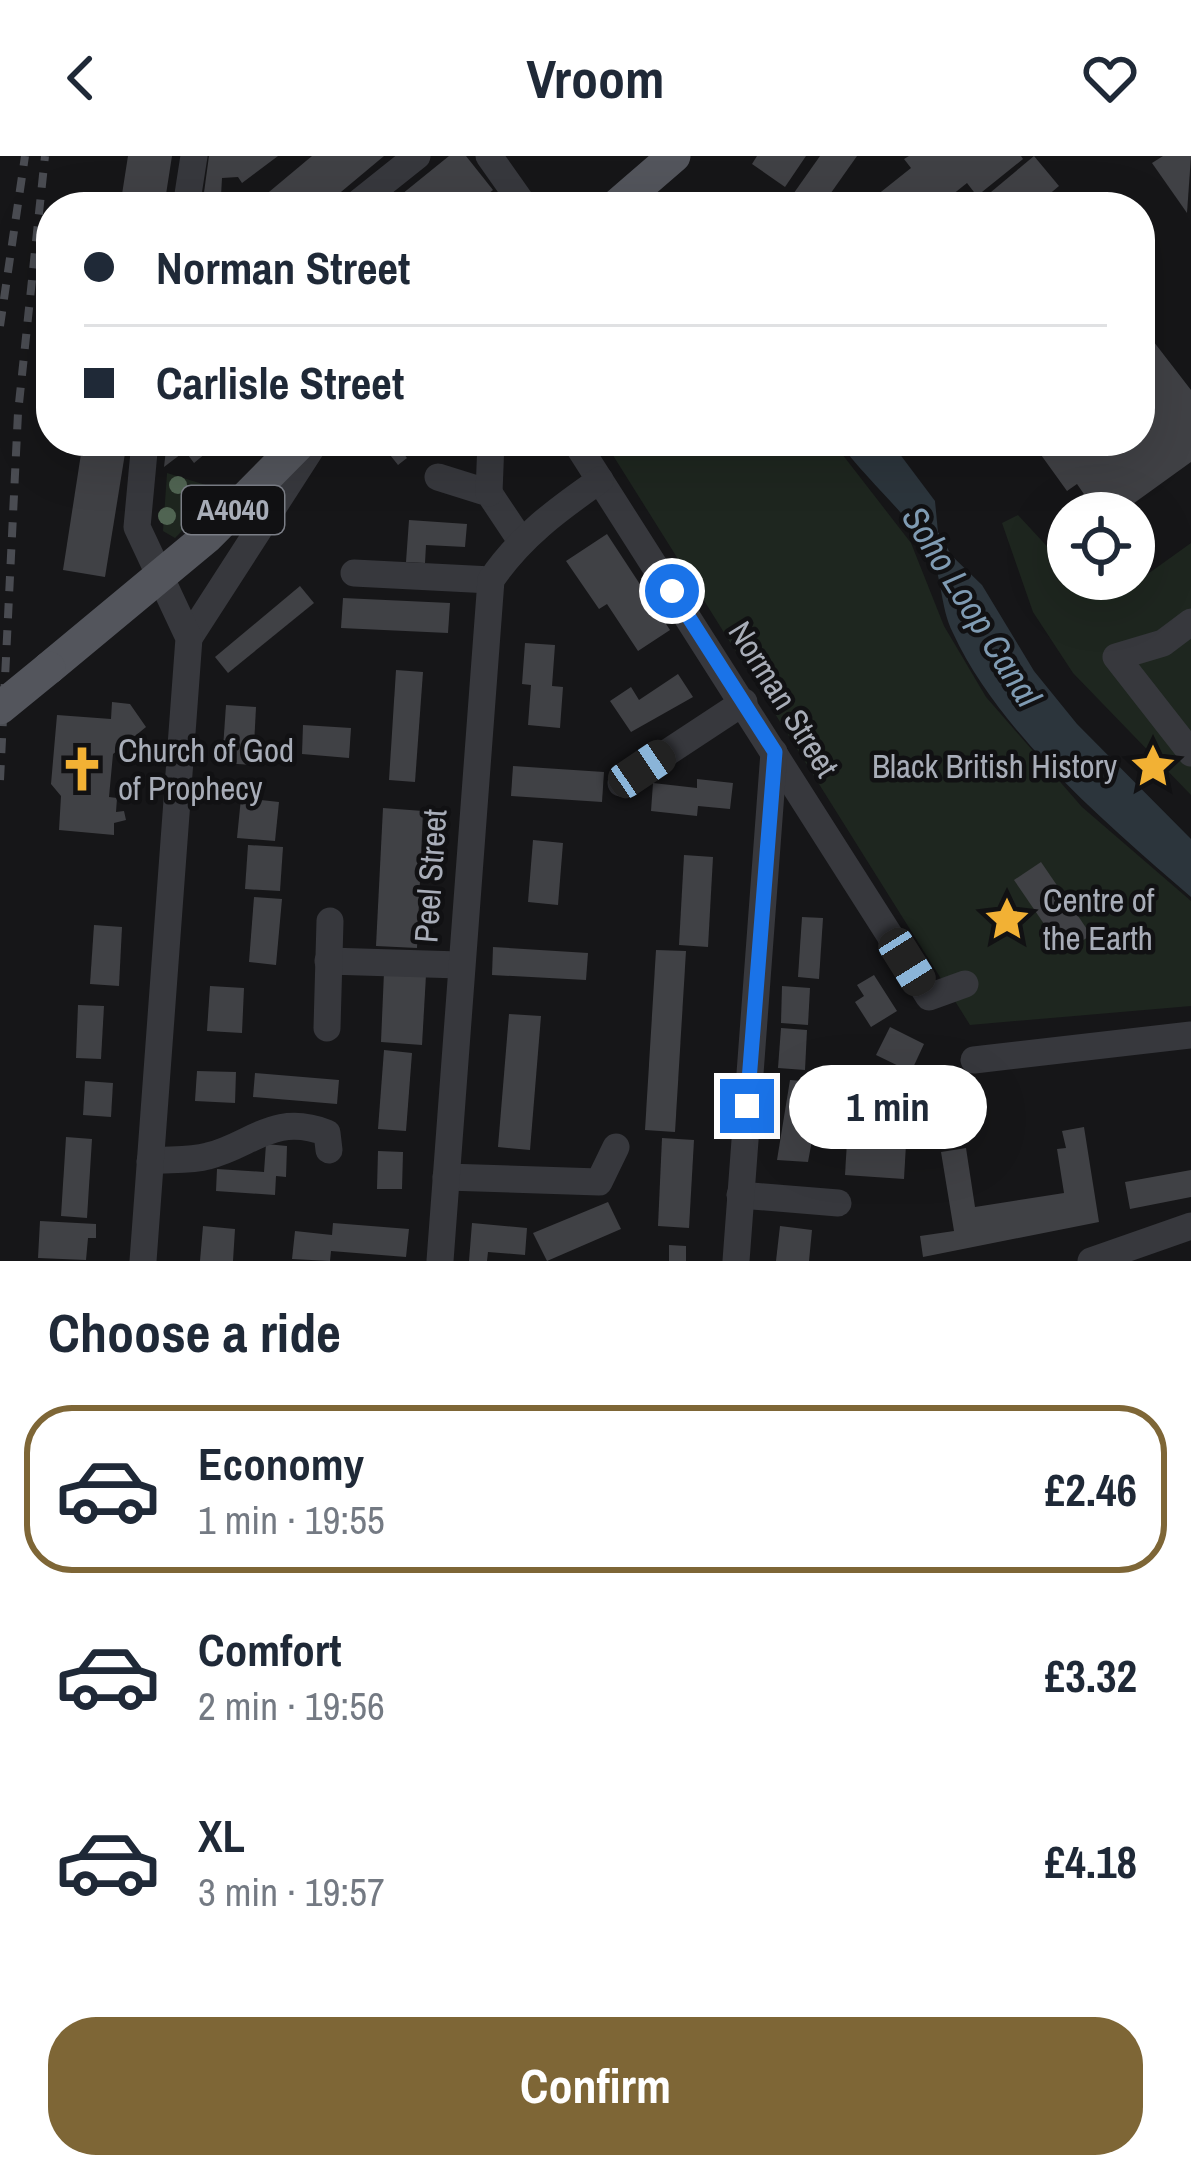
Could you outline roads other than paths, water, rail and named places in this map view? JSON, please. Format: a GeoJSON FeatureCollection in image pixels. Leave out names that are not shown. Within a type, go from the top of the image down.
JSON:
{"type":"FeatureCollection","features":[{"type":"Feature","properties":{"kind":"main road"},"geometry":{"type":"LineString","coordinates":[[633,192],[674,156]]}},
{"type":"Feature","properties":{"kind":"main road","name":"A4040"},"geometry":{"type":"LineString","coordinates":[[0,708],[160,576],[286,456]]}},
{"type":"Feature","properties":{"kind":"street"},"geometry":{"type":"LineString","coordinates":[[372,192],[418,156]]}},
{"type":"Feature","properties":{"kind":"street"},"geometry":{"type":"LineString","coordinates":[[489,156],[514,192]]}},
{"type":"Feature","properties":{"kind":"street"},"geometry":{"type":"LineString","coordinates":[[188,192],[194,157]]}},
{"type":"Feature","properties":{"kind":"street"},"geometry":{"type":"LineString","coordinates":[[143,1261],[188,638],[137,527],[144,456]]}},
{"type":"Feature","properties":{"kind":"street"},"geometry":{"type":"LineString","coordinates":[[188,638],[306,456]]}},
{"type":"Feature","properties":{"kind":"street"},"geometry":{"type":"LineString","coordinates":[[490,456],[489,493],[521,541]]}},
{"type":"Feature","properties":{"kind":"street","name":"Norman Street"},"geometry":{"type":"LineString","coordinates":[[585,456],[929,997],[965,984]]}},
{"type":"Feature","properties":{"kind":"street"},"geometry":{"type":"LineString","coordinates":[[437,477],[489,493]]}},
{"type":"Feature","properties":{"kind":"street"},"geometry":{"type":"LineString","coordinates":[[354,573],[491,580],[521,541],[600,480]]}},
{"type":"Feature","properties":{"kind":"street","name":"Peel Street"},"geometry":{"type":"LineString","coordinates":[[440,1261],[491,580]]}},
{"type":"Feature","properties":{"kind":"street"},"geometry":{"type":"LineString","coordinates":[[1191,622],[1163,643],[1117,657],[1191,753]]}},
{"type":"Feature","properties":{"kind":"street"},"geometry":{"type":"LineString","coordinates":[[621,783],[744,702]]}},
{"type":"Feature","properties":{"kind":"street"},"geometry":{"type":"LineString","coordinates":[[736,1261],[775,752]]}},
{"type":"Feature","properties":{"kind":"street"},"geometry":{"type":"LineString","coordinates":[[327,1028],[330,921]]}},
{"type":"Feature","properties":{"kind":"street"},"geometry":{"type":"LineString","coordinates":[[328,962],[460,964]]}},
{"type":"Feature","properties":{"kind":"street"},"geometry":{"type":"LineString","coordinates":[[974,1060],[1191,1035]]}},
{"type":"Feature","properties":{"kind":"street"},"geometry":{"type":"LineString","coordinates":[[150,1161],[210,1156],[252,1134],[291,1127],[327,1133],[329,1150]]}},
{"type":"Feature","properties":{"kind":"street"},"geometry":{"type":"LineString","coordinates":[[446,1177],[599,1182],[616,1148]]}},
{"type":"Feature","properties":{"kind":"street"},"geometry":{"type":"LineString","coordinates":[[740,1195],[838,1203]]}},
{"type":"Feature","properties":{"kind":"street"},"geometry":{"type":"LineString","coordinates":[[1091,1261],[1191,1226]]}},
{"type":"Feature","properties":{"kind":"water","name":"Soho Loop Canal"},"geometry":{"type":"Polygon","coordinates":[[[850,456],[901,456],[935,501],[938,532],[952,556],[982,585],[1034,671],[1077,724],[1191,839],[1191,897],[1058,776],[998,706],[953,633],[927,546],[850,456]]]}},
{"type":"Feature","properties":{"kind":"railway"},"geometry":{"type":"LineString","coordinates":[[0,326],[25,156]]}},
{"type":"Feature","properties":{"kind":"railway"},"geometry":{"type":"LineString","coordinates":[[41,192],[45,156]]}},
{"type":"Feature","properties":{"kind":"railway"},"geometry":{"type":"LineString","coordinates":[[0,780],[18,413],[36,242]]}},
{"type":"Feature","properties":{"kind":"place","name":"Black British History"},"geometry":{"type":"Point","coordinates":[1153,766]}},
{"type":"Feature","properties":{"kind":"place","name":"Church of God of Prophecy"},"geometry":{"type":"Point","coordinates":[82,769]}},
{"type":"Feature","properties":{"kind":"place","name":"Centre of the Earth"},"geometry":{"type":"Point","coordinates":[1007,919]}}]}
